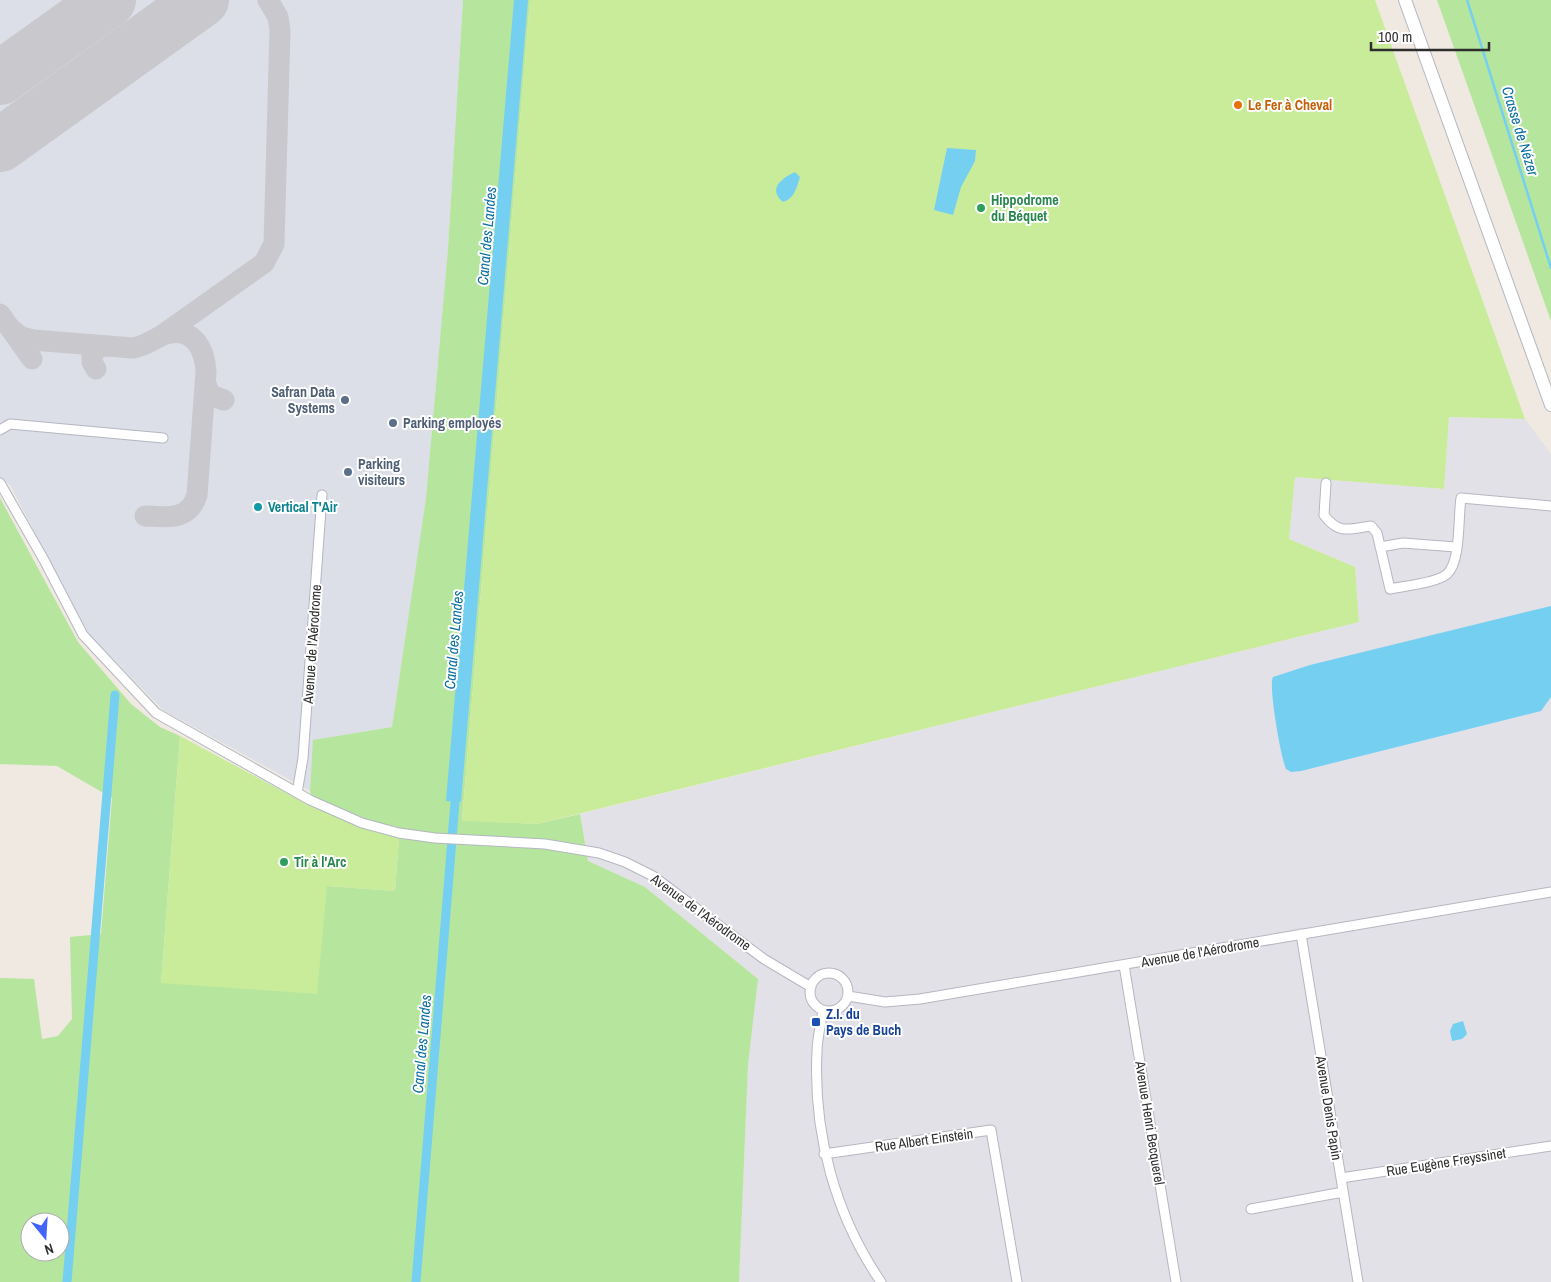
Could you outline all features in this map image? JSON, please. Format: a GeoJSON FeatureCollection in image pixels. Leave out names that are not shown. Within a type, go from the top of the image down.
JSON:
{"type":"FeatureCollection","features":[{"type":"Feature","properties":{"kind":"main road"},"geometry":{"type":"LineString","coordinates":[[1405,0],[1551,405]]}},
{"type":"Feature","properties":{"kind":"street"},"geometry":{"type":"LineString","coordinates":[[0,430],[10,424],[163,438]]}},
{"type":"Feature","properties":{"kind":"street","name":"Avenue de l'Aérodrome"},"geometry":{"type":"LineString","coordinates":[[0,483],[44,560],[83,635],[156,713],[297,793],[362,823],[399,833],[435,838],[545,844],[599,853],[625,862],[653,876],[764,959],[811,987]]}},
{"type":"Feature","properties":{"kind":"street"},"geometry":{"type":"LineString","coordinates":[[1326,483],[1324,515],[1330,524],[1343,531],[1371,526],[1377,533],[1390,589],[1447,575],[1455,564],[1461,498],[1551,506]]}},
{"type":"Feature","properties":{"kind":"street","name":"Avenue de l'Aérodrome"},"geometry":{"type":"LineString","coordinates":[[297,793],[303,758],[322,495]]}},
{"type":"Feature","properties":{"kind":"street"},"geometry":{"type":"LineString","coordinates":[[1380,547],[1403,543],[1456,547]]}},
{"type":"Feature","properties":{"kind":"street","name":"Avenue de l'Aérodrome"},"geometry":{"type":"LineString","coordinates":[[848,996],[885,1002],[920,999],[1551,892]]}},
{"type":"Feature","properties":{"kind":"street","name":"Avenue Denis Papin"},"geometry":{"type":"LineString","coordinates":[[1301,934],[1358,1282]]}},
{"type":"Feature","properties":{"kind":"street","name":"Avenue Henri Becquerel"},"geometry":{"type":"LineString","coordinates":[[1124,965],[1176,1282]]}},
{"type":"Feature","properties":{"kind":"street"},"geometry":{"type":"LineString","coordinates":[[833,973],[844,979],[847,984],[848,996],[846,1002],[836,1010],[823,1010],[811,999],[811,987],[822,974],[833,973]]}},
{"type":"Feature","properties":{"kind":"street"},"geometry":{"type":"LineString","coordinates":[[823,1010],[817,1050],[817,1090],[824,1154],[840,1203],[869,1265],[881,1282]]}},
{"type":"Feature","properties":{"kind":"street","name":"Rue Albert Einstein"},"geometry":{"type":"LineString","coordinates":[[824,1154],[991,1130],[1017,1282]]}},
{"type":"Feature","properties":{"kind":"street","name":"Rue Eugène Freyssinet"},"geometry":{"type":"LineString","coordinates":[[1341,1178],[1551,1146]]}},
{"type":"Feature","properties":{"kind":"street"},"geometry":{"type":"LineString","coordinates":[[1251,1209],[1343,1192]]}},
{"type":"Feature","properties":{"kind":"shaded area"},"geometry":{"type":"Polygon","coordinates":[[[0,0],[463,0],[448,249],[426,498],[392,727],[314,740],[310,791],[163,710],[87,632],[10,485],[0,478],[0,0]]]}},
{"type":"Feature","properties":{"kind":"shaded area"},"geometry":{"type":"Polygon","coordinates":[[[1449,417],[1525,419],[1551,454],[1551,1282],[739,1282],[748,1065],[758,979],[645,887],[588,861],[580,814],[1359,622],[1355,567],[1289,539],[1295,477],[1444,489],[1449,417]]]}},
{"type":"Feature","properties":{"kind":"green space"},"geometry":{"type":"Polygon","coordinates":[[[463,0],[530,0],[462,820],[537,824],[580,814],[588,861],[645,887],[758,979],[748,1065],[739,1282],[0,1282],[0,978],[34,979],[42,1039],[58,1036],[72,1019],[70,937],[101,934],[112,798],[57,766],[0,764],[0,498],[78,642],[131,704],[160,727],[180,736],[161,983],[327,886],[395,891],[399,837],[360,827],[314,808],[310,791],[313,740],[392,727],[426,498],[448,249],[463,0]]]}},
{"type":"Feature","properties":{"kind":"green space","name":"Hippodrome du Béquet"},"geometry":{"type":"Polygon","coordinates":[[[530,0],[1375,0],[1525,419],[1449,417],[1444,489],[1295,477],[1289,539],[1355,567],[1359,622],[537,824],[462,821],[530,0]]]}},
{"type":"Feature","properties":{"kind":"green space"},"geometry":{"type":"Polygon","coordinates":[[[1437,0],[1551,0],[1551,321],[1437,0]]]}},
{"type":"Feature","properties":{"kind":"green space","name":"Tir à l'Arc"},"geometry":{"type":"Polygon","coordinates":[[[180,736],[314,808],[360,827],[399,837],[395,891],[327,886],[317,994],[161,983],[180,736]]]}},
{"type":"Feature","properties":{"kind":"water"},"geometry":{"type":"Polygon","coordinates":[[[514,0],[528,0],[461,802],[446,801],[514,0]]]}},
{"type":"Feature","properties":{"kind":"water"},"geometry":{"type":"Polygon","coordinates":[[[947,148],[976,150],[975,161],[961,187],[953,215],[934,210],[947,148]]]}},
{"type":"Feature","properties":{"kind":"water"},"geometry":{"type":"Polygon","coordinates":[[[795,172],[800,177],[796,189],[790,198],[783,202],[776,193],[776,188],[785,177],[795,172]]]}},
{"type":"Feature","properties":{"kind":"water"},"geometry":{"type":"Polygon","coordinates":[[[1551,606],[1551,697],[1541,711],[1301,771],[1291,772],[1286,769],[1278,737],[1272,693],[1273,677],[1310,665],[1551,606]]]}},
{"type":"Feature","properties":{"kind":"water"},"geometry":{"type":"Polygon","coordinates":[[[1463,1021],[1467,1034],[1462,1039],[1452,1041],[1450,1031],[1453,1024],[1463,1021]]]}},
{"type":"Feature","properties":{"kind":"waterway","name":"Crasse de Nézer"},"geometry":{"type":"LineString","coordinates":[[1467,0],[1551,268]]}},
{"type":"Feature","properties":{"kind":"waterway"},"geometry":{"type":"LineString","coordinates":[[67,1282],[115,695]]}},
{"type":"Feature","properties":{"kind":"waterway","name":"Canal des Landes"},"geometry":{"type":"LineString","coordinates":[[416,1282],[456,790]]}},
{"type":"Feature","properties":{"kind":"taxiway"},"geometry":{"type":"LineString","coordinates":[[161,336],[264,263],[274,244],[280,30],[278,17],[268,0]]}},
{"type":"Feature","properties":{"kind":"taxiway"},"geometry":{"type":"LineString","coordinates":[[0,314],[32,359]]}},
{"type":"Feature","properties":{"kind":"taxiway"},"geometry":{"type":"LineString","coordinates":[[11,329],[21,337],[33,340],[133,348],[175,332],[184,333],[196,341],[203,355],[206,372],[197,495],[189,509],[176,516],[145,516]]}},
{"type":"Feature","properties":{"kind":"taxiway"},"geometry":{"type":"LineString","coordinates":[[96,369],[92,362],[92,353],[100,347],[107,346]]}},
{"type":"Feature","properties":{"kind":"taxiway"},"geometry":{"type":"LineString","coordinates":[[206,384],[210,395],[224,400]]}},
{"type":"Feature","properties":{"kind":"runway"},"geometry":{"type":"LineString","coordinates":[[0,78],[109,0]]}},
{"type":"Feature","properties":{"kind":"runway"},"geometry":{"type":"LineString","coordinates":[[0,145],[202,0]]}},
{"type":"Feature","properties":{"kind":"place","name":"Le Fer à Cheval"},"geometry":{"type":"Point","coordinates":[1238,105]}},
{"type":"Feature","properties":{"kind":"place","name":"Hippodrome du Béquet"},"geometry":{"type":"Point","coordinates":[981,208]}},
{"type":"Feature","properties":{"kind":"place","name":"Safran Data Systems"},"geometry":{"type":"Point","coordinates":[345,400]}},
{"type":"Feature","properties":{"kind":"place","name":"Parking employés"},"geometry":{"type":"Point","coordinates":[393,423]}},
{"type":"Feature","properties":{"kind":"place","name":"Parking visiteurs"},"geometry":{"type":"Point","coordinates":[348,472]}},
{"type":"Feature","properties":{"kind":"place","name":"Vertical T'Air"},"geometry":{"type":"Point","coordinates":[258,507]}},
{"type":"Feature","properties":{"kind":"place","name":"Tir à l'Arc"},"geometry":{"type":"Point","coordinates":[284,862]}},
{"type":"Feature","properties":{"kind":"place","name":"Z.I. du Pays de Buch"},"geometry":{"type":"Point","coordinates":[816,1022]}}]}
